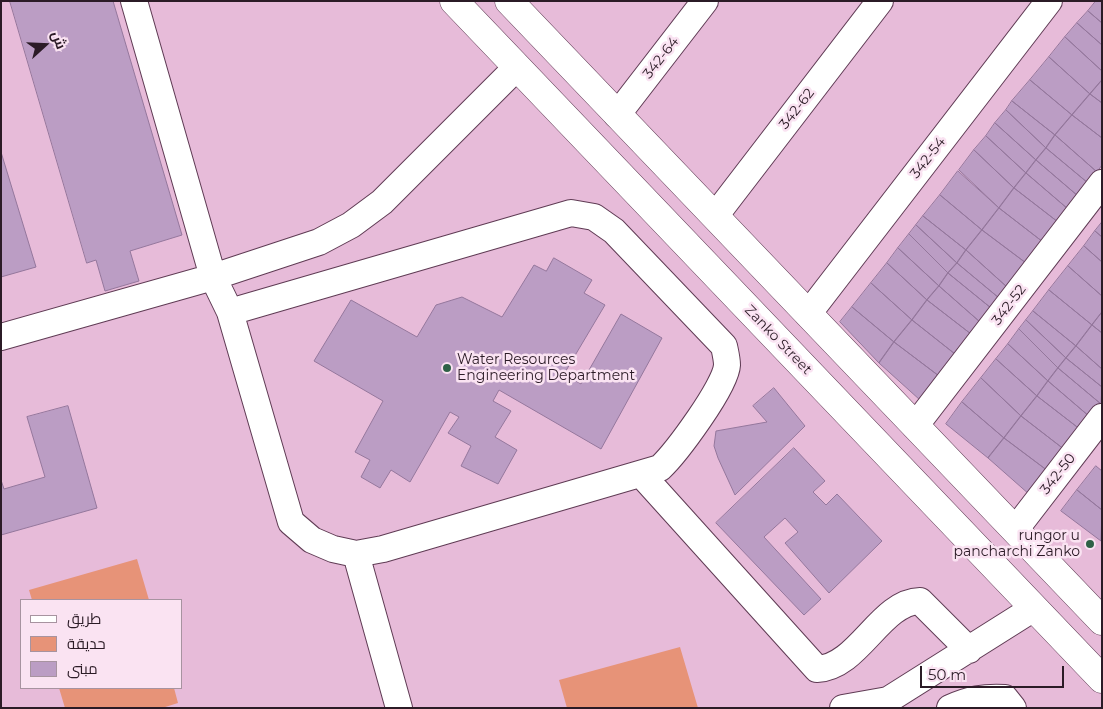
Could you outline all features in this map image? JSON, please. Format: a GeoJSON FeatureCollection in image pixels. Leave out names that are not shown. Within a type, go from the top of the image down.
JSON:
{"type":"FeatureCollection","features":[{"type":"Feature","properties":{"kind":"main road","name":"Zanko Street"},"geometry":{"type":"LineString","coordinates":[[454,1],[1102,678]]}},
{"type":"Feature","properties":{"kind":"main road"},"geometry":{"type":"LineString","coordinates":[[518,5],[617,115],[1100,617]]}},
{"type":"Feature","properties":{"kind":"main road"},"geometry":{"type":"LineString","coordinates":[[850,415],[876,385]]}},
{"type":"Feature","properties":{"kind":"street"},"geometry":{"type":"LineString","coordinates":[[134,1],[213,277],[230,312],[291,522],[312,540],[333,549],[356,554],[383,549],[660,468],[674,454],[722,380],[727,365],[724,346],[614,231],[594,217],[570,213],[230,312]]}},
{"type":"Feature","properties":{"kind":"street","name":"342-64"},"geometry":{"type":"LineString","coordinates":[[617,115],[705,1]]}},
{"type":"Feature","properties":{"kind":"street","name":"342-62"},"geometry":{"type":"LineString","coordinates":[[714,216],[880,1]]}},
{"type":"Feature","properties":{"kind":"street","name":"342-54"},"geometry":{"type":"LineString","coordinates":[[808,314],[1049,1]]}},
{"type":"Feature","properties":{"kind":"street"},"geometry":{"type":"LineString","coordinates":[[1,337],[213,277],[318,242],[351,225],[382,202],[517,67]]}},
{"type":"Feature","properties":{"kind":"street","name":"342-52"},"geometry":{"type":"LineString","coordinates":[[915,426],[1102,183]]}},
{"type":"Feature","properties":{"kind":"street","name":"342-50"},"geometry":{"type":"LineString","coordinates":[[1015,530],[1102,417]]}},
{"type":"Feature","properties":{"kind":"street"},"geometry":{"type":"LineString","coordinates":[[641,474],[817,669],[828,668],[840,662],[898,609],[912,602],[920,602],[970,650]]}},
{"type":"Feature","properties":{"kind":"street"},"geometry":{"type":"LineString","coordinates":[[356,554],[399,708]]}},
{"type":"Feature","properties":{"kind":"street"},"geometry":{"type":"LineString","coordinates":[[843,708],[892,704],[1034,608]]}},
{"type":"Feature","properties":{"kind":"street"},"geometry":{"type":"LineString","coordinates":[[950,708],[967,700],[988,697],[1005,698],[1013,708]]}},
{"type":"Feature","properties":{"kind":"green space"},"geometry":{"type":"Polygon","coordinates":[[[137,559],[149,599],[32,599],[29,590],[137,559]]]}},
{"type":"Feature","properties":{"kind":"green space"},"geometry":{"type":"Polygon","coordinates":[[[680,647],[698,708],[567,708],[559,680],[680,647]]]}},
{"type":"Feature","properties":{"kind":"green space"},"geometry":{"type":"Polygon","coordinates":[[[59,689],[174,689],[178,703],[162,708],[65,708],[59,689]]]}},
{"type":"Feature","properties":{"kind":"building"},"geometry":{"type":"Polygon","coordinates":[[[10,1],[113,1],[182,235],[130,251],[139,281],[105,291],[96,260],[87,263],[10,1]]]}},
{"type":"Feature","properties":{"kind":"building"},"geometry":{"type":"Polygon","coordinates":[[[1096,1],[1102,1],[1102,23],[1088,11],[1096,1]]]}},
{"type":"Feature","properties":{"kind":"building"},"geometry":{"type":"Polygon","coordinates":[[[1088,11],[1102,23],[1102,45],[1077,23],[1088,11]]]}},
{"type":"Feature","properties":{"kind":"building"},"geometry":{"type":"Polygon","coordinates":[[[1077,23],[1102,45],[1102,71],[1065,37],[1077,23]]]}},
{"type":"Feature","properties":{"kind":"building"},"geometry":{"type":"Polygon","coordinates":[[[1065,37],[1102,71],[1102,80],[1090,94],[1049,57],[1065,37]]]}},
{"type":"Feature","properties":{"kind":"building"},"geometry":{"type":"Polygon","coordinates":[[[1049,57],[1090,94],[1072,115],[1030,80],[1049,57]]]}},
{"type":"Feature","properties":{"kind":"building"},"geometry":{"type":"Polygon","coordinates":[[[1030,80],[1072,115],[1055,135],[1012,101],[1030,80]]]}},
{"type":"Feature","properties":{"kind":"building"},"geometry":{"type":"Polygon","coordinates":[[[1102,80],[1102,103],[1090,94],[1102,80]]]}},
{"type":"Feature","properties":{"kind":"building"},"geometry":{"type":"Polygon","coordinates":[[[1090,94],[1102,103],[1102,138],[1072,115],[1090,94]]]}},
{"type":"Feature","properties":{"kind":"building"},"geometry":{"type":"Polygon","coordinates":[[[1012,101],[1055,135],[1046,148],[1006,110],[1012,101]]]}},
{"type":"Feature","properties":{"kind":"building"},"geometry":{"type":"Polygon","coordinates":[[[1006,110],[1046,148],[1036,160],[995,123],[1006,110]]]}},
{"type":"Feature","properties":{"kind":"building"},"geometry":{"type":"Polygon","coordinates":[[[1072,115],[1102,138],[1102,165],[1097,172],[1055,135],[1072,115]]]}},
{"type":"Feature","properties":{"kind":"building"},"geometry":{"type":"Polygon","coordinates":[[[995,123],[1036,160],[1026,173],[986,136],[995,123]]]}},
{"type":"Feature","properties":{"kind":"building"},"geometry":{"type":"Polygon","coordinates":[[[1055,135],[1097,172],[1088,183],[1046,148],[1055,135]]]}},
{"type":"Feature","properties":{"kind":"building"},"geometry":{"type":"Polygon","coordinates":[[[986,136],[1026,173],[1014,188],[974,150],[986,136]]]}},
{"type":"Feature","properties":{"kind":"building"},"geometry":{"type":"Polygon","coordinates":[[[1046,148],[1088,183],[1078,196],[1036,160],[1046,148]]]}},
{"type":"Feature","properties":{"kind":"building"},"geometry":{"type":"Polygon","coordinates":[[[974,150],[1014,188],[999,208],[959,170],[974,150]]]}},
{"type":"Feature","properties":{"kind":"building"},"geometry":{"type":"Polygon","coordinates":[[[1,152],[36,267],[1,277],[1,152]]]}},
{"type":"Feature","properties":{"kind":"building"},"geometry":{"type":"Polygon","coordinates":[[[1036,160],[1078,196],[1068,209],[1026,173],[1036,160]]]}},
{"type":"Feature","properties":{"kind":"building"},"geometry":{"type":"Polygon","coordinates":[[[958,171],[999,208],[982,230],[940,195],[958,171]]]}},
{"type":"Feature","properties":{"kind":"building"},"geometry":{"type":"Polygon","coordinates":[[[1026,173],[1068,209],[1058,222],[1014,188],[1026,173]]]}},
{"type":"Feature","properties":{"kind":"building"},"geometry":{"type":"Polygon","coordinates":[[[1014,188],[1058,222],[1043,242],[999,208],[1014,188]]]}},
{"type":"Feature","properties":{"kind":"building"},"geometry":{"type":"Polygon","coordinates":[[[940,195],[982,230],[966,250],[923,216],[940,195]]]}},
{"type":"Feature","properties":{"kind":"building"},"geometry":{"type":"Polygon","coordinates":[[[999,208],[1043,242],[1026,263],[982,230],[999,208]]]}},
{"type":"Feature","properties":{"kind":"building"},"geometry":{"type":"Polygon","coordinates":[[[923,216],[966,250],[957,263],[916,225],[923,216]]]}},
{"type":"Feature","properties":{"kind":"building"},"geometry":{"type":"Polygon","coordinates":[[[1102,222],[1102,237],[1095,231],[1102,222]]]}},
{"type":"Feature","properties":{"kind":"building"},"geometry":{"type":"Polygon","coordinates":[[[916,225],[957,263],[948,273],[909,234],[916,225]]]}},
{"type":"Feature","properties":{"kind":"building"},"geometry":{"type":"Polygon","coordinates":[[[982,230],[1026,263],[1007,287],[966,250],[982,230]]]}},
{"type":"Feature","properties":{"kind":"building"},"geometry":{"type":"Polygon","coordinates":[[[1095,231],[1102,237],[1102,262],[1084,246],[1095,231]]]}},
{"type":"Feature","properties":{"kind":"building"},"geometry":{"type":"Polygon","coordinates":[[[909,234],[948,273],[939,286],[898,248],[909,234]]]}},
{"type":"Feature","properties":{"kind":"building"},"geometry":{"type":"Polygon","coordinates":[[[1084,246],[1102,262],[1102,296],[1068,266],[1084,246]]]}},
{"type":"Feature","properties":{"kind":"building"},"geometry":{"type":"Polygon","coordinates":[[[898,248],[939,286],[927,300],[887,263],[898,248]]]}},
{"type":"Feature","properties":{"kind":"building"},"geometry":{"type":"Polygon","coordinates":[[[966,250],[1007,287],[999,298],[957,263],[966,250]]]}},
{"type":"Feature","properties":{"kind":"building","name":"Water Resources Engineering Department"},"geometry":{"type":"Polygon","coordinates":[[[554,258],[592,280],[584,293],[605,305],[564,374],[581,384],[621,314],[662,338],[601,449],[499,390],[493,401],[511,411],[495,437],[517,450],[498,484],[461,466],[471,446],[448,433],[459,417],[450,412],[410,482],[391,470],[380,488],[361,477],[370,460],[355,452],[383,401],[314,361],[351,300],[417,337],[436,305],[462,297],[502,317],[534,265],[546,271],[554,258]]]}},
{"type":"Feature","properties":{"kind":"building"},"geometry":{"type":"Polygon","coordinates":[[[887,263],[927,300],[912,320],[871,283],[887,263]]]}},
{"type":"Feature","properties":{"kind":"building"},"geometry":{"type":"Polygon","coordinates":[[[957,263],[999,298],[991,308],[948,273],[957,263]]]}},
{"type":"Feature","properties":{"kind":"building"},"geometry":{"type":"Polygon","coordinates":[[[1068,266],[1102,296],[1102,312],[1092,325],[1049,290],[1068,266]]]}},
{"type":"Feature","properties":{"kind":"building"},"geometry":{"type":"Polygon","coordinates":[[[948,273],[991,308],[980,322],[939,286],[948,273]]]}},
{"type":"Feature","properties":{"kind":"building"},"geometry":{"type":"Polygon","coordinates":[[[871,283],[912,320],[894,342],[852,307],[871,283]]]}},
{"type":"Feature","properties":{"kind":"building"},"geometry":{"type":"Polygon","coordinates":[[[939,286],[980,322],[971,334],[927,300],[939,286]]]}},
{"type":"Feature","properties":{"kind":"building"},"geometry":{"type":"Polygon","coordinates":[[[1049,290],[1092,325],[1076,346],[1033,311],[1049,290]]]}},
{"type":"Feature","properties":{"kind":"building"},"geometry":{"type":"Polygon","coordinates":[[[927,300],[971,334],[955,354],[912,320],[927,300]]]}},
{"type":"Feature","properties":{"kind":"building"},"geometry":{"type":"Polygon","coordinates":[[[852,307],[894,342],[879,363],[840,322],[852,307]]]}},
{"type":"Feature","properties":{"kind":"building"},"geometry":{"type":"Polygon","coordinates":[[[1033,311],[1076,346],[1066,358],[1026,320],[1033,311]]]}},
{"type":"Feature","properties":{"kind":"building"},"geometry":{"type":"Polygon","coordinates":[[[1102,312],[1102,333],[1092,325],[1102,312]]]}},
{"type":"Feature","properties":{"kind":"building"},"geometry":{"type":"Polygon","coordinates":[[[912,320],[955,354],[939,376],[894,342],[912,320]]]}},
{"type":"Feature","properties":{"kind":"building"},"geometry":{"type":"Polygon","coordinates":[[[1026,320],[1066,358],[1058,368],[1019,329],[1026,320]]]}},
{"type":"Feature","properties":{"kind":"building"},"geometry":{"type":"Polygon","coordinates":[[[1092,325],[1102,333],[1102,369],[1076,346],[1092,325]]]}},
{"type":"Feature","properties":{"kind":"building"},"geometry":{"type":"Polygon","coordinates":[[[1019,329],[1058,368],[1048,381],[1008,344],[1019,329]]]}},
{"type":"Feature","properties":{"kind":"building"},"geometry":{"type":"Polygon","coordinates":[[[894,342],[939,376],[920,400],[879,363],[894,342]]]}},
{"type":"Feature","properties":{"kind":"building"},"geometry":{"type":"Polygon","coordinates":[[[1008,344],[1048,381],[1037,396],[996,359],[1008,344]]]}},
{"type":"Feature","properties":{"kind":"building"},"geometry":{"type":"Polygon","coordinates":[[[1076,346],[1102,369],[1102,387],[1066,358],[1076,346]]]}},
{"type":"Feature","properties":{"kind":"building"},"geometry":{"type":"Polygon","coordinates":[[[1066,358],[1102,387],[1101,404],[1058,368],[1066,358]]]}},
{"type":"Feature","properties":{"kind":"building"},"geometry":{"type":"Polygon","coordinates":[[[996,359],[1037,396],[1021,416],[981,378],[996,359]]]}},
{"type":"Feature","properties":{"kind":"building"},"geometry":{"type":"Polygon","coordinates":[[[1058,368],[1101,404],[1090,417],[1048,381],[1058,368]]]}},
{"type":"Feature","properties":{"kind":"building"},"geometry":{"type":"Polygon","coordinates":[[[981,378],[1021,416],[1004,438],[962,402],[981,378]]]}},
{"type":"Feature","properties":{"kind":"building"},"geometry":{"type":"Polygon","coordinates":[[[1048,381],[1090,417],[1081,430],[1037,396],[1048,381]]]}},
{"type":"Feature","properties":{"kind":"building"},"geometry":{"type":"Polygon","coordinates":[[[774,388],[805,426],[735,495],[714,446],[716,431],[767,422],[753,406],[774,388]]]}},
{"type":"Feature","properties":{"kind":"building"},"geometry":{"type":"Polygon","coordinates":[[[1037,396],[1081,430],[1065,450],[1021,416],[1037,396]]]}},
{"type":"Feature","properties":{"kind":"building"},"geometry":{"type":"Polygon","coordinates":[[[962,402],[1004,438],[988,458],[946,424],[962,402]]]}},
{"type":"Feature","properties":{"kind":"building"},"geometry":{"type":"Polygon","coordinates":[[[68,406],[97,508],[1,535],[1,480],[4,489],[45,477],[27,417],[68,406]]]}},
{"type":"Feature","properties":{"kind":"building"},"geometry":{"type":"Polygon","coordinates":[[[1021,416],[1065,450],[1048,471],[1004,438],[1021,416]]]}},
{"type":"Feature","properties":{"kind":"building"},"geometry":{"type":"Polygon","coordinates":[[[1004,438],[1048,471],[1030,495],[988,458],[1004,438]]]}},
{"type":"Feature","properties":{"kind":"building"},"geometry":{"type":"Polygon","coordinates":[[[794,448],[825,481],[813,492],[826,505],[837,494],[882,541],[829,593],[785,543],[798,532],[785,518],[764,537],[821,599],[804,615],[716,523],[794,448]]]}},
{"type":"Feature","properties":{"kind":"building"},"geometry":{"type":"Polygon","coordinates":[[[1096,466],[1102,471],[1102,510],[1077,490],[1096,466]]]}},
{"type":"Feature","properties":{"kind":"building"},"geometry":{"type":"Polygon","coordinates":[[[1077,490],[1102,510],[1101,541],[1061,511],[1077,490]]]}},
{"type":"Feature","properties":{"kind":"place","name":"Water Resources Engineering Department"},"geometry":{"type":"Point","coordinates":[447,368]}},
{"type":"Feature","properties":{"kind":"place","name":"rungor u pancharchi Zanko"},"geometry":{"type":"Point","coordinates":[1090,544]}}]}
